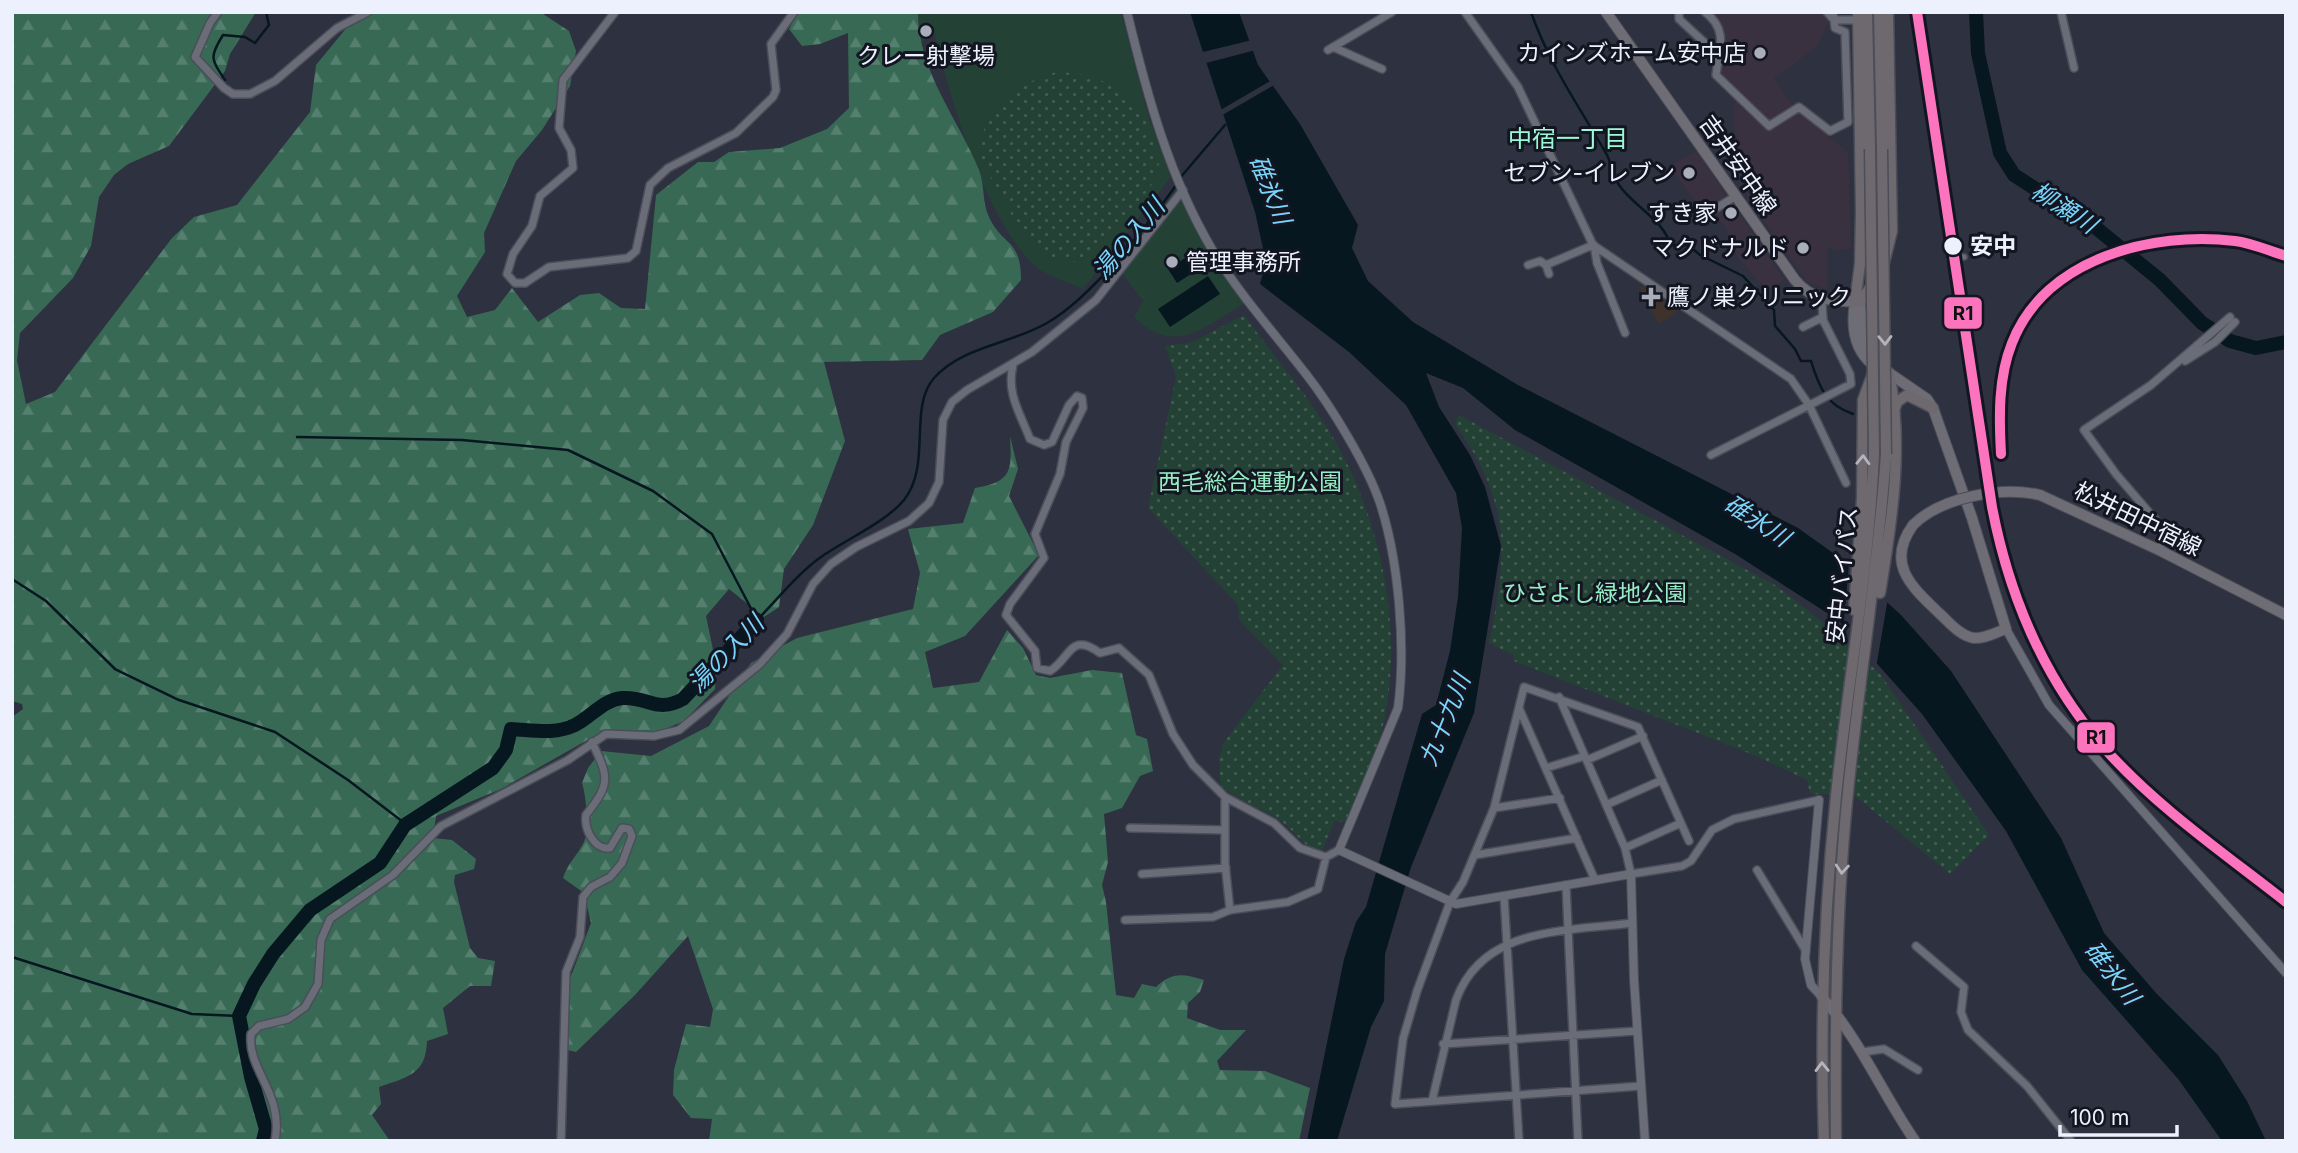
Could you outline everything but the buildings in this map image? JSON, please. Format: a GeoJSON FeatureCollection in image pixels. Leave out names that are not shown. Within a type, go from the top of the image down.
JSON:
{"type":"FeatureCollection","features":[{"type":"Feature","properties":{"kind":"highway","name":"安中バイパス"},"geometry":{"type":"LineString","coordinates":[[1872,562],[1886,454],[1879,12]]}},
{"type":"Feature","properties":{"kind":"highway"},"geometry":{"type":"LineString","coordinates":[[1858,302],[1888,258],[1891,210],[1888,12]]}},
{"type":"Feature","properties":{"kind":"highway","name":"安中バイパス"},"geometry":{"type":"LineString","coordinates":[[1861,15],[1870,149],[1874,453],[1872,562]]}},
{"type":"Feature","properties":{"kind":"highway"},"geometry":{"type":"LineString","coordinates":[[1858,302],[1861,15]]}},
{"type":"Feature","properties":{"kind":"highway"},"geometry":{"type":"LineString","coordinates":[[1861,212],[1891,210]]}},
{"type":"Feature","properties":{"kind":"highway"},"geometry":{"type":"LineString","coordinates":[[1836,1141],[1836,943],[1847,801],[1872,562],[1863,400],[1876,367]]}},
{"type":"Feature","properties":{"kind":"highway"},"geometry":{"type":"LineString","coordinates":[[1824,1141],[1823,942],[1846,717],[1872,562],[1893,510],[1895,408],[1889,373]]}},
{"type":"Feature","properties":{"kind":"highway"},"geometry":{"type":"LineString","coordinates":[[1895,408],[1897,402],[1908,395],[1933,408]]}},
{"type":"Feature","properties":{"kind":"main road","name":"吉井安中線"},"geometry":{"type":"LineString","coordinates":[[1606,12],[1795,280],[1806,292],[1822,300]]}},
{"type":"Feature","properties":{"kind":"main road"},"geometry":{"type":"LineString","coordinates":[[1822,300],[1858,302]]}},
{"type":"Feature","properties":{"kind":"main road"},"geometry":{"type":"LineString","coordinates":[[1858,302],[1853,320],[1856,343],[1864,356],[1876,367],[1919,391],[1933,408],[1972,518],[2006,629]]}},
{"type":"Feature","properties":{"kind":"main road"},"geometry":{"type":"LineString","coordinates":[[1858,302],[1865,343],[1872,356],[1889,373]]}},
{"type":"Feature","properties":{"kind":"main road","name":"松井田中宿線"},"geometry":{"type":"LineString","coordinates":[[2006,629],[1978,638],[1964,635],[1913,587],[1905,576],[1901,554],[1906,536],[1913,525],[1930,512],[1988,495],[2018,491],[2040,495],[2159,550],[2286,615]]}},
{"type":"Feature","properties":{"kind":"main road"},"geometry":{"type":"LineString","coordinates":[[1822,997],[1852,1032],[1885,1097],[1915,1141]]}},
{"type":"Feature","properties":{"kind":"street"},"geometry":{"type":"LineString","coordinates":[[218,12],[210,23],[195,57],[225,88],[240,95],[260,90],[337,28],[368,12]]}},
{"type":"Feature","properties":{"kind":"street"},"geometry":{"type":"LineString","coordinates":[[615,12],[563,80],[559,128],[571,150],[573,168],[540,196],[532,226],[513,254],[508,269],[507,274],[515,283],[525,282],[549,267],[628,258],[636,251],[650,185],[668,168],[736,133],[773,97],[776,90],[771,44],[794,12]]}},
{"type":"Feature","properties":{"kind":"street"},"geometry":{"type":"LineString","coordinates":[[1126,12],[1158,132],[1176,176],[1214,252],[1250,305],[1307,376],[1338,423],[1379,500],[1402,628],[1398,708],[1342,852]]}},
{"type":"Feature","properties":{"kind":"street"},"geometry":{"type":"LineString","coordinates":[[1382,69],[1331,48],[1392,12]]}},
{"type":"Feature","properties":{"kind":"street"},"geometry":{"type":"LineString","coordinates":[[1465,12],[1518,87],[1593,245],[1597,263],[1625,333]]}},
{"type":"Feature","properties":{"kind":"street"},"geometry":{"type":"LineString","coordinates":[[1679,12],[1679,19],[1718,55]]}},
{"type":"Feature","properties":{"kind":"street"},"geometry":{"type":"LineString","coordinates":[[1705,12],[1720,27],[1723,38],[1716,75],[1769,127],[1799,107],[1830,131],[1848,122],[1845,32],[1835,28],[1833,16]]}},
{"type":"Feature","properties":{"kind":"street"},"geometry":{"type":"LineString","coordinates":[[1827,12],[1833,16],[1861,15]]}},
{"type":"Feature","properties":{"kind":"street"},"geometry":{"type":"LineString","coordinates":[[2061,12],[2074,68]]}},
{"type":"Feature","properties":{"kind":"street"},"geometry":{"type":"LineString","coordinates":[[275,1141],[277,1129],[273,1097],[251,1051],[251,1034],[258,1026],[296,1014],[313,996],[318,984],[321,940],[330,919],[382,884],[449,821],[557,766],[592,742],[613,733],[654,736],[679,730],[760,664],[787,634],[813,584],[831,564],[856,547],[909,521],[924,509],[939,482],[946,411],[967,390],[1013,365],[1059,332],[1096,300],[1182,188]]}},
{"type":"Feature","properties":{"kind":"street"},"geometry":{"type":"LineString","coordinates":[[1710,212],[1736,197]]}},
{"type":"Feature","properties":{"kind":"street"},"geometry":{"type":"LineString","coordinates":[[1546,265],[1593,245]]}},
{"type":"Feature","properties":{"kind":"street"},"geometry":{"type":"LineString","coordinates":[[1593,245],[1791,379],[1809,405],[1846,483]]}},
{"type":"Feature","properties":{"kind":"street"},"geometry":{"type":"LineString","coordinates":[[1950,259],[1964,257]]}},
{"type":"Feature","properties":{"kind":"street"},"geometry":{"type":"LineString","coordinates":[[1528,265],[1540,261],[1546,265],[1549,274]]}},
{"type":"Feature","properties":{"kind":"street"},"geometry":{"type":"LineString","coordinates":[[1711,455],[1847,388],[1852,382],[1823,317],[1822,300]]}},
{"type":"Feature","properties":{"kind":"street"},"geometry":{"type":"LineString","coordinates":[[1858,302],[1889,310]]}},
{"type":"Feature","properties":{"kind":"street"},"geometry":{"type":"LineString","coordinates":[[1803,327],[1823,317]]}},
{"type":"Feature","properties":{"kind":"street"},"geometry":{"type":"LineString","coordinates":[[2159,550],[2166,532],[2116,474],[2084,430],[2212,339],[2230,322]]}},
{"type":"Feature","properties":{"kind":"street"},"geometry":{"type":"LineString","coordinates":[[1013,365],[1009,381],[1012,399],[1030,439],[1044,445],[1052,442],[1069,405],[1077,396],[1082,398],[1083,408],[1066,442],[1060,474],[1035,534],[1044,558],[1010,604],[1006,615],[1035,651],[1037,668],[1050,671],[1062,664],[1066,652],[1076,645],[1089,645],[1101,653],[1119,648],[1137,661],[1149,675],[1173,734],[1193,765],[1226,797],[1274,823],[1300,848],[1326,857],[1342,852],[1446,900],[1463,903],[1682,866],[1691,861],[1712,830],[1734,819],[1819,800],[1806,952],[1808,976],[1822,997]]}},
{"type":"Feature","properties":{"kind":"street"},"geometry":{"type":"LineString","coordinates":[[2006,629],[2049,705],[2286,973]]}},
{"type":"Feature","properties":{"kind":"street"},"geometry":{"type":"LineString","coordinates":[[1641,1086],[1395,1104],[1395,1091],[1411,1011],[1446,900],[1475,855],[1494,808],[1524,687],[1559,697],[1638,727],[1689,841]]}},
{"type":"Feature","properties":{"kind":"street"},"geometry":{"type":"LineString","coordinates":[[1559,697],[1626,848],[1631,874],[1637,1031],[1645,1141]]}},
{"type":"Feature","properties":{"kind":"street"},"geometry":{"type":"LineString","coordinates":[[1519,708],[1595,880]]}},
{"type":"Feature","properties":{"kind":"street"},"geometry":{"type":"LineString","coordinates":[[1546,768],[1586,758],[1643,736]]}},
{"type":"Feature","properties":{"kind":"street"},"geometry":{"type":"LineString","coordinates":[[561,1141],[564,984],[582,928],[583,897],[590,887],[617,871],[628,852],[632,836],[629,829],[622,828],[610,848],[606,849],[597,846],[590,835],[586,815],[600,799],[606,783],[603,765],[592,742]]}},
{"type":"Feature","properties":{"kind":"street"},"geometry":{"type":"LineString","coordinates":[[1606,804],[1662,780]]}},
{"type":"Feature","properties":{"kind":"street"},"geometry":{"type":"LineString","coordinates":[[1226,797],[1224,830],[1230,910]]}},
{"type":"Feature","properties":{"kind":"street"},"geometry":{"type":"LineString","coordinates":[[1494,808],[1560,799]]}},
{"type":"Feature","properties":{"kind":"street"},"geometry":{"type":"LineString","coordinates":[[1626,848],[1681,823]]}},
{"type":"Feature","properties":{"kind":"street"},"geometry":{"type":"LineString","coordinates":[[1130,828],[1224,830]]}},
{"type":"Feature","properties":{"kind":"street"},"geometry":{"type":"LineString","coordinates":[[1475,855],[1577,838]]}},
{"type":"Feature","properties":{"kind":"street"},"geometry":{"type":"LineString","coordinates":[[1125,920],[1201,918],[1230,910],[1288,902],[1315,892],[1326,857]]}},
{"type":"Feature","properties":{"kind":"street"},"geometry":{"type":"LineString","coordinates":[[1142,874],[1226,867]]}},
{"type":"Feature","properties":{"kind":"street"},"geometry":{"type":"LineString","coordinates":[[1756,870],[1806,952]]}},
{"type":"Feature","properties":{"kind":"street"},"geometry":{"type":"LineString","coordinates":[[1566,885],[1578,1141]]}},
{"type":"Feature","properties":{"kind":"street"},"geometry":{"type":"LineString","coordinates":[[1504,896],[1519,1141]]}},
{"type":"Feature","properties":{"kind":"street"},"geometry":{"type":"LineString","coordinates":[[1432,1101],[1443,1044],[1459,992],[1469,971],[1486,954],[1507,944],[1568,931],[1632,923]]}},
{"type":"Feature","properties":{"kind":"street"},"geometry":{"type":"LineString","coordinates":[[1916,946],[1964,987],[1961,1013],[1968,1030],[2027,1086],[2071,1141]]}},
{"type":"Feature","properties":{"kind":"street"},"geometry":{"type":"LineString","coordinates":[[1443,1044],[1637,1031]]}},
{"type":"Feature","properties":{"kind":"street"},"geometry":{"type":"LineString","coordinates":[[1862,1052],[1884,1049],[1918,1070]]}},
{"type":"Feature","properties":{"kind":"shaded area"},"geometry":{"type":"Polygon","coordinates":[[[1709,12],[1823,12],[1829,22],[1816,47],[1774,78],[1795,109],[1848,152],[1851,248],[1836,251],[1827,246],[1827,290],[1807,282],[1748,199],[1734,127],[1734,107],[1740,92],[1720,74],[1726,39],[1722,26],[1709,12]]]}},
{"type":"Feature","properties":{"kind":"shaded area"},"geometry":{"type":"Polygon","coordinates":[[[1697,151],[1727,196],[1704,209],[1699,208],[1670,166],[1697,151]]]}},
{"type":"Feature","properties":{"kind":"shaded area"},"geometry":{"type":"Polygon","coordinates":[[[1731,201],[1785,280],[1769,289],[1756,279],[1736,255],[1727,230],[1715,213],[1731,201]]]}},
{"type":"Feature","properties":{"kind":"shaded area","name":"鷹ノ巣クリニック"},"geometry":{"type":"Polygon","coordinates":[[[1637,283],[1678,311],[1659,324],[1637,283]]]}},
{"type":"Feature","properties":{"kind":"green space"},"geometry":{"type":"Polygon","coordinates":[[[12,12],[256,12],[230,54],[225,71],[169,146],[128,164],[114,175],[99,197],[91,246],[73,278],[20,333],[17,360],[26,404],[55,392],[172,238],[194,217],[237,205],[310,112],[316,65],[358,14],[365,12],[540,12],[569,31],[576,51],[570,86],[542,130],[516,161],[484,233],[485,252],[457,296],[467,317],[495,310],[512,288],[538,322],[580,295],[599,293],[621,308],[645,309],[656,195],[698,162],[714,162],[729,152],[780,148],[827,129],[849,108],[848,33],[820,44],[802,46],[789,29],[798,12],[918,12],[925,55],[932,75],[979,170],[989,217],[1018,257],[1021,280],[993,312],[940,335],[922,360],[824,362],[845,441],[813,525],[784,569],[779,607],[764,617],[729,589],[706,616],[717,669],[715,689],[684,721],[648,736],[598,734],[501,789],[436,816],[433,838],[452,840],[476,859],[474,869],[455,875],[454,882],[470,948],[478,958],[495,961],[491,986],[470,986],[443,1008],[448,1034],[427,1041],[426,1052],[419,1068],[406,1077],[379,1087],[381,1104],[372,1115],[390,1141],[12,1141],[12,717],[23,709],[22,704],[12,701],[12,12]]]}},
{"type":"Feature","properties":{"kind":"green space"},"geometry":{"type":"Polygon","coordinates":[[[918,12],[1121,12],[1148,115],[1171,177],[1083,289],[1051,276],[1034,265],[1000,219],[960,124],[935,35],[921,42],[918,12]]]}},
{"type":"Feature","properties":{"kind":"green space"},"geometry":{"type":"Polygon","coordinates":[[[1056,72],[1089,76],[1117,89],[1129,98],[1147,123],[1159,162],[1153,183],[1114,232],[1088,258],[1072,262],[1047,254],[1034,244],[1012,215],[978,154],[988,121],[1002,99],[1025,84],[1056,72]]]}},
{"type":"Feature","properties":{"kind":"green space","name":"管理事務所"},"geometry":{"type":"Polygon","coordinates":[[[1183,200],[1209,252],[1244,304],[1202,329],[1176,337],[1149,329],[1134,317],[1143,301],[1121,272],[1172,209],[1183,200]]]}},
{"type":"Feature","properties":{"kind":"green space","name":"西毛総合運動公園"},"geometry":{"type":"Polygon","coordinates":[[[1244,315],[1319,416],[1348,466],[1365,505],[1386,588],[1391,630],[1385,714],[1365,780],[1345,822],[1334,821],[1322,851],[1305,843],[1275,817],[1220,785],[1219,759],[1224,742],[1283,665],[1239,620],[1238,605],[1148,508],[1176,377],[1165,346],[1190,343],[1244,315]]]}},
{"type":"Feature","properties":{"kind":"green space","name":"ひさよし緑地公園"},"geometry":{"type":"Polygon","coordinates":[[[1459,415],[1775,585],[1838,634],[1881,675],[1989,835],[1950,874],[1854,795],[1810,794],[1807,780],[1756,756],[1514,661],[1513,655],[1489,643],[1500,582],[1500,529],[1487,479],[1455,424],[1459,415]]]}},
{"type":"Feature","properties":{"kind":"green space"},"geometry":{"type":"Polygon","coordinates":[[[1010,436],[1018,469],[1009,496],[1039,555],[965,636],[925,652],[933,688],[979,682],[1007,630],[1023,648],[1036,675],[1050,678],[1092,670],[1122,673],[1136,735],[1147,739],[1153,771],[1140,776],[1122,808],[1104,814],[1108,862],[1102,885],[1116,995],[1134,998],[1142,984],[1156,987],[1173,976],[1185,975],[1204,980],[1200,992],[1188,1003],[1187,1018],[1220,1030],[1246,1030],[1217,1061],[1220,1070],[1265,1071],[1310,1088],[1299,1141],[709,1141],[712,1119],[691,1118],[673,1095],[674,1070],[686,1024],[710,1027],[713,1009],[688,936],[635,995],[576,1052],[563,1049],[564,995],[591,923],[584,893],[563,878],[585,839],[587,814],[582,783],[588,768],[601,751],[651,756],[709,726],[751,663],[797,638],[913,609],[920,573],[908,529],[963,523],[975,488],[996,482],[1007,473],[1011,458],[1010,436]]]}},
{"type":"Feature","properties":{"kind":"water"},"geometry":{"type":"Polygon","coordinates":[[[1190,12],[1239,12],[1258,65],[1300,124],[1358,225],[1352,248],[1368,281],[1413,322],[1518,385],[1798,528],[1833,553],[1901,615],[1951,671],[2061,838],[2104,933],[2156,993],[2218,1055],[2247,1101],[2266,1141],[2222,1141],[2179,1080],[2082,970],[2006,831],[1922,714],[1838,620],[1735,554],[1515,430],[1463,388],[1426,373],[1439,407],[1470,455],[1485,487],[1501,546],[1474,713],[1411,867],[1385,954],[1384,1001],[1371,1027],[1337,1141],[1307,1141],[1344,959],[1356,922],[1366,907],[1422,714],[1436,705],[1450,651],[1458,597],[1462,528],[1456,493],[1406,405],[1349,352],[1260,284],[1266,262],[1255,212],[1190,12]]]}},
{"type":"Feature","properties":{"kind":"water"},"geometry":{"type":"Polygon","coordinates":[[[1193,253],[1202,267],[1177,283],[1168,269],[1193,253]]]}},
{"type":"Feature","properties":{"kind":"water"},"geometry":{"type":"Polygon","coordinates":[[[1208,276],[1220,294],[1170,327],[1158,309],[1208,276]]]}},
{"type":"Feature","properties":{"kind":"pier"},"geometry":{"type":"Polygon","coordinates":[[[1252,40],[1256,50],[1202,64],[1199,53],[1252,40]]]}},
{"type":"Feature","properties":{"kind":"pier"},"geometry":{"type":"Polygon","coordinates":[[[1272,80],[1276,84],[1219,117],[1217,112],[1272,80]]]}},
{"type":"Feature","properties":{"kind":"pier"},"geometry":{"type":"Polygon","coordinates":[[[1849,563],[1888,598],[1876,668],[1843,630],[1849,563]]]}},
{"type":"Feature","properties":{"kind":"waterway"},"geometry":{"type":"LineString","coordinates":[[225,80],[214,58],[218,42],[223,35],[245,37],[255,43],[269,25],[266,12]]}},
{"type":"Feature","properties":{"kind":"waterway"},"geometry":{"type":"LineString","coordinates":[[1531,12],[1556,68],[1607,155],[1617,182],[1625,193],[1662,228],[1670,245],[1688,245],[1700,255],[1743,276],[1774,310],[1775,326],[1795,349],[1801,361],[1811,361],[1825,394],[1836,406],[1853,414]]}},
{"type":"Feature","properties":{"kind":"waterway","name":"柳瀬川"},"geometry":{"type":"LineString","coordinates":[[1976,12],[1978,53],[2000,153],[2014,175],[2095,227],[2160,280],[2202,323],[2230,341],[2256,348],[2286,342]]}},
{"type":"Feature","properties":{"kind":"waterway","name":"湯の入川"},"geometry":{"type":"LineString","coordinates":[[1180,178],[1225,125]]}},
{"type":"Feature","properties":{"kind":"waterway","name":"湯の入川"},"geometry":{"type":"LineString","coordinates":[[297,437],[462,440],[568,450],[653,491],[712,534],[757,620],[813,563],[876,523],[904,500],[917,470],[922,405],[926,390],[934,378],[959,359],[1033,330],[1064,312],[1117,260],[1177,184]]}},
{"type":"Feature","properties":{"kind":"waterway"},"geometry":{"type":"LineString","coordinates":[[12,579],[46,601],[115,669],[179,700],[275,732],[348,780],[407,825]]}},
{"type":"Feature","properties":{"kind":"waterway","name":"湯の入川"},"geometry":{"type":"LineString","coordinates":[[263,1141],[266,1129],[251,1077],[239,1016],[254,984],[273,954],[310,910],[380,863],[405,825],[493,768],[506,750],[511,729],[543,731],[567,728],[581,722],[615,699],[639,699],[659,705],[674,703],[683,699],[757,620]]}},
{"type":"Feature","properties":{"kind":"waterway"},"geometry":{"type":"LineString","coordinates":[[12,957],[192,1014],[239,1016]]}},
{"type":"Feature","properties":{"kind":"transit line","name":"R1"},"geometry":{"type":"LineString","coordinates":[[1917,12],[1992,507],[2008,573],[2019,605],[2032,636],[2065,695],[2106,750],[2170,811],[2286,902]]}},
{"type":"Feature","properties":{"kind":"transit line","name":"R1"},"geometry":{"type":"LineString","coordinates":[[2001,454],[2002,384],[2012,343],[2028,314],[2049,290],[2075,271],[2105,256],[2137,246],[2170,241],[2235,241],[2286,256]]}},
{"type":"Feature","properties":{"kind":"place","name":"クレー射撃場"},"geometry":{"type":"Point","coordinates":[926,31]}},
{"type":"Feature","properties":{"kind":"place","name":"カインズホーム安中店"},"geometry":{"type":"Point","coordinates":[1760,53]}},
{"type":"Feature","properties":{"kind":"place","name":"セブン-イレブン"},"geometry":{"type":"Point","coordinates":[1689,173]}},
{"type":"Feature","properties":{"kind":"place","name":"すき家"},"geometry":{"type":"Point","coordinates":[1731,213]}},
{"type":"Feature","properties":{"kind":"place","name":"安中"},"geometry":{"type":"Point","coordinates":[1953,246]}},
{"type":"Feature","properties":{"kind":"place","name":"マクドナルド"},"geometry":{"type":"Point","coordinates":[1803,248]}},
{"type":"Feature","properties":{"kind":"place","name":"管理事務所"},"geometry":{"type":"Point","coordinates":[1172,262]}},
{"type":"Feature","properties":{"kind":"place","name":"鷹ノ巣クリニック"},"geometry":{"type":"Point","coordinates":[1651,297]}},
{"type":"Feature","properties":{"kind":"district","name":"中宿一丁目"},"geometry":{"type":"Point","coordinates":[1568,139]}},
{"type":"Feature","properties":{"kind":"water label","name":"碓氷川"},"geometry":{"type":"Point","coordinates":[1270,190]}},
{"type":"Feature","properties":{"kind":"water label","name":"碓氷川"},"geometry":{"type":"Point","coordinates":[1757,521]}},
{"type":"Feature","properties":{"kind":"water label","name":"九十九川"},"geometry":{"type":"Point","coordinates":[1445,720]}},
{"type":"Feature","properties":{"kind":"water label","name":"碓氷川"},"geometry":{"type":"Point","coordinates":[2112,973]}}]}
